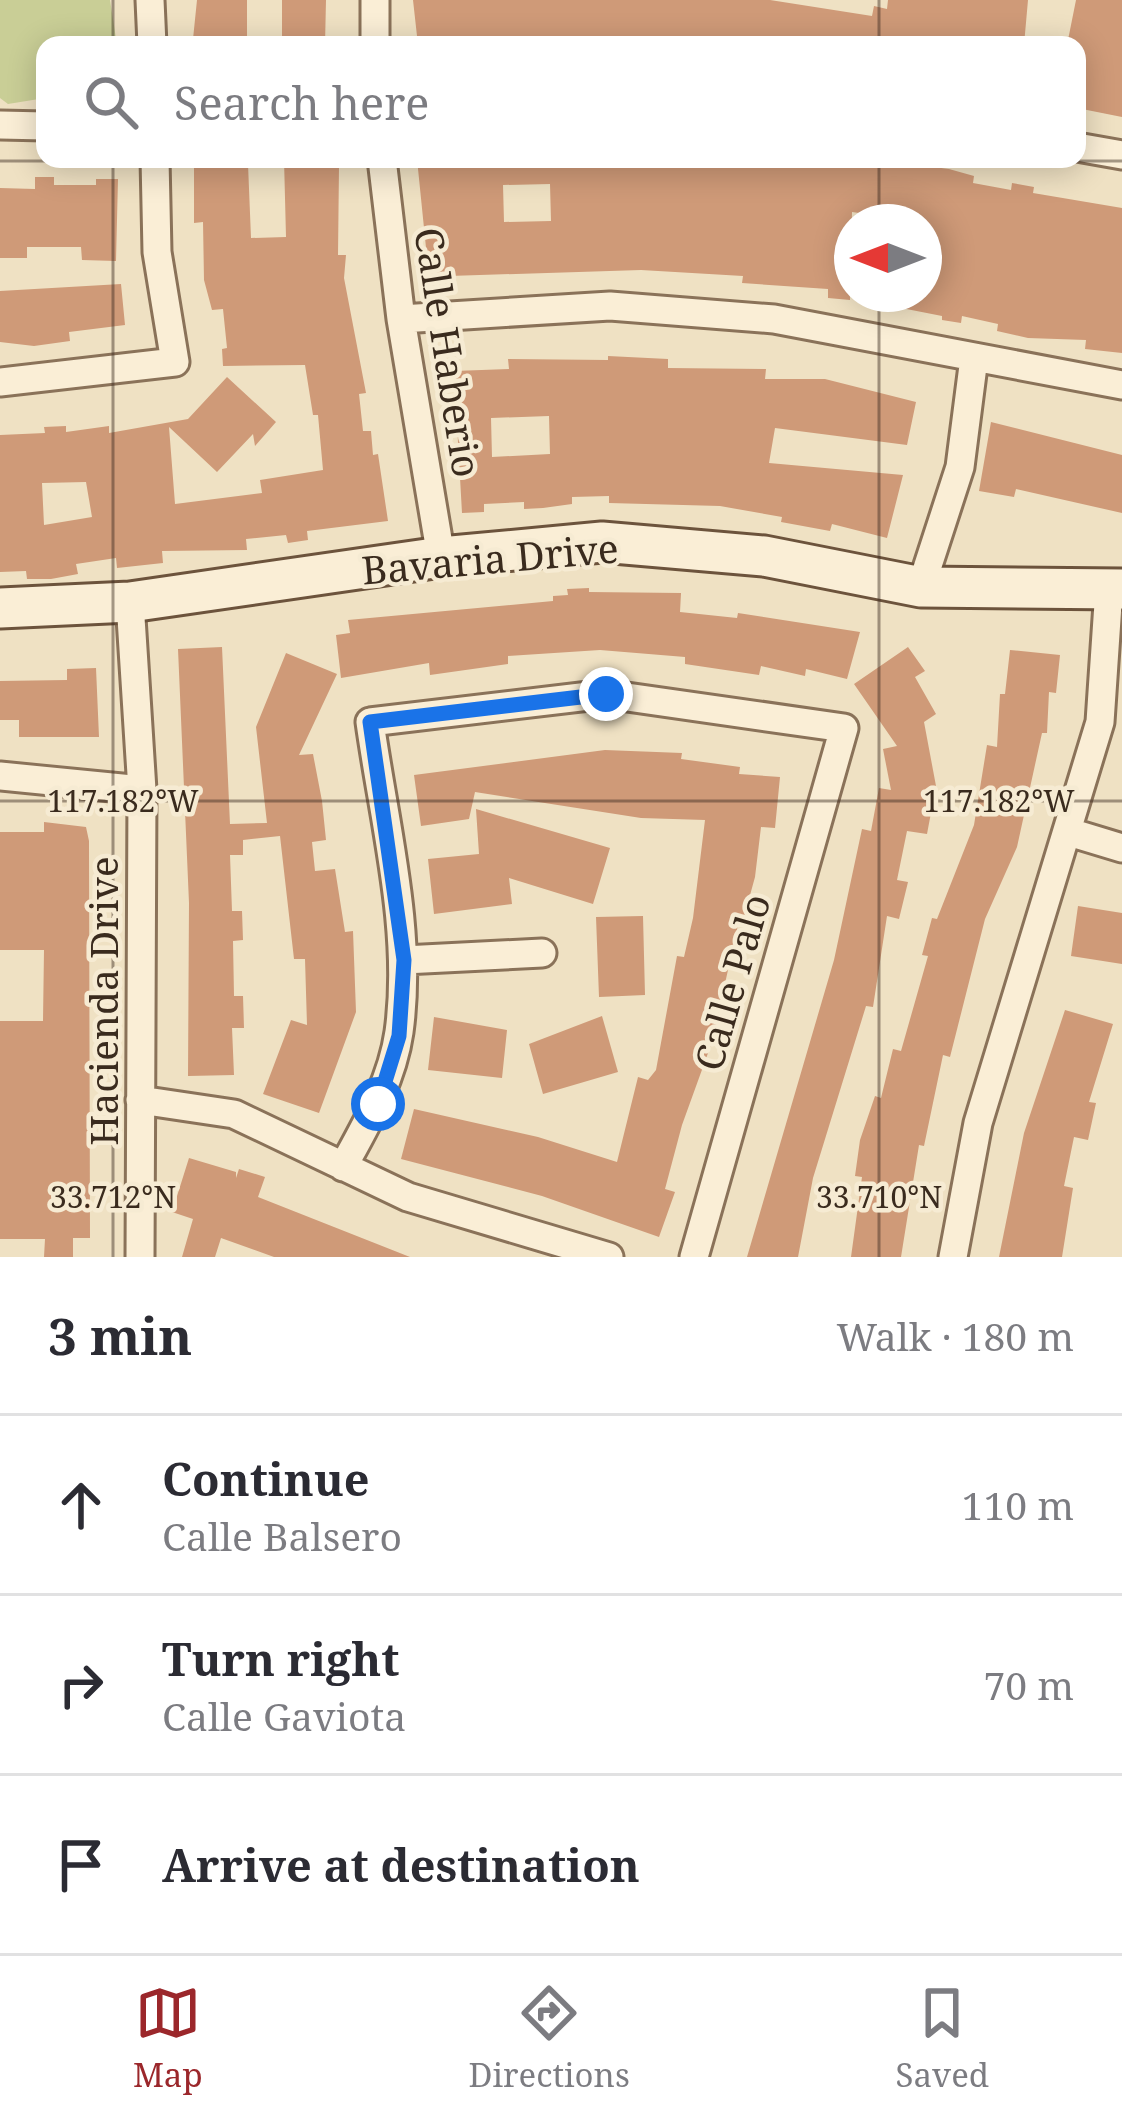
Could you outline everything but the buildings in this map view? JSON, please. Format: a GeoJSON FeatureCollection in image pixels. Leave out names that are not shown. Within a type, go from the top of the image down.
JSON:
{"type":"FeatureCollection","features":[{"type":"Feature","properties":{"kind":"street"},"geometry":{"type":"LineString","coordinates":[[150,0],[152,36]]}},
{"type":"Feature","properties":{"kind":"street"},"geometry":{"type":"LineString","coordinates":[[374,36],[375,0]]}},
{"type":"Feature","properties":{"kind":"street"},"geometry":{"type":"LineString","coordinates":[[0,125],[36,126]]}},
{"type":"Feature","properties":{"kind":"street"},"geometry":{"type":"LineString","coordinates":[[1086,149],[1122,155]]}},
{"type":"Feature","properties":{"kind":"street"},"geometry":{"type":"LineString","coordinates":[[0,382],[175,362],[157,252],[155,168]]}},
{"type":"Feature","properties":{"kind":"street","name":"Calle Haberio"},"geometry":{"type":"LineString","coordinates":[[383,168],[401,319],[442,557]]}},
{"type":"Feature","properties":{"kind":"street"},"geometry":{"type":"LineString","coordinates":[[401,319],[610,306],[774,319],[1122,385]]}},
{"type":"Feature","properties":{"kind":"street"},"geometry":{"type":"LineString","coordinates":[[921,587],[960,467],[974,358]]}},
{"type":"Feature","properties":{"kind":"street","name":"Bavaria Drive"},"geometry":{"type":"LineString","coordinates":[[0,608],[130,602],[442,557],[602,542],[764,556],[921,587],[1116,589]]}},
{"type":"Feature","properties":{"kind":"street"},"geometry":{"type":"LineString","coordinates":[[953,1257],[978,1123],[1069,832],[1106,686],[1116,589]]}},
{"type":"Feature","properties":{"kind":"street","name":"Hacienda Drive"},"geometry":{"type":"LineString","coordinates":[[130,602],[142,790],[140,1257]]}},
{"type":"Feature","properties":{"kind":"street","name":"Calle Palo"},"geometry":{"type":"LineString","coordinates":[[404,960],[370,722],[606,694],[844,728],[694,1257]]}},
{"type":"Feature","properties":{"kind":"street"},"geometry":{"type":"LineString","coordinates":[[0,776],[142,790]]}},
{"type":"Feature","properties":{"kind":"street"},"geometry":{"type":"LineString","coordinates":[[1069,832],[1122,848]]}},
{"type":"Feature","properties":{"kind":"street"},"geometry":{"type":"LineString","coordinates":[[343,1167],[378,1104],[399,1036],[404,960],[542,953]]}},
{"type":"Feature","properties":{"kind":"street"},"geometry":{"type":"LineString","coordinates":[[140,1100],[234,1114],[408,1197],[609,1257]]}},
{"type":"Feature","properties":{"kind":"green space"},"geometry":{"type":"Polygon","coordinates":[[[0,0],[110,0],[116,36],[36,36],[36,99],[8,104],[0,98],[0,0]]]}},
{"type":"Feature","properties":{"kind":"route"},"geometry":{"type":"LineString","coordinates":[[378,1104],[399,1036],[404,960],[370,722],[606,694]]}}]}
